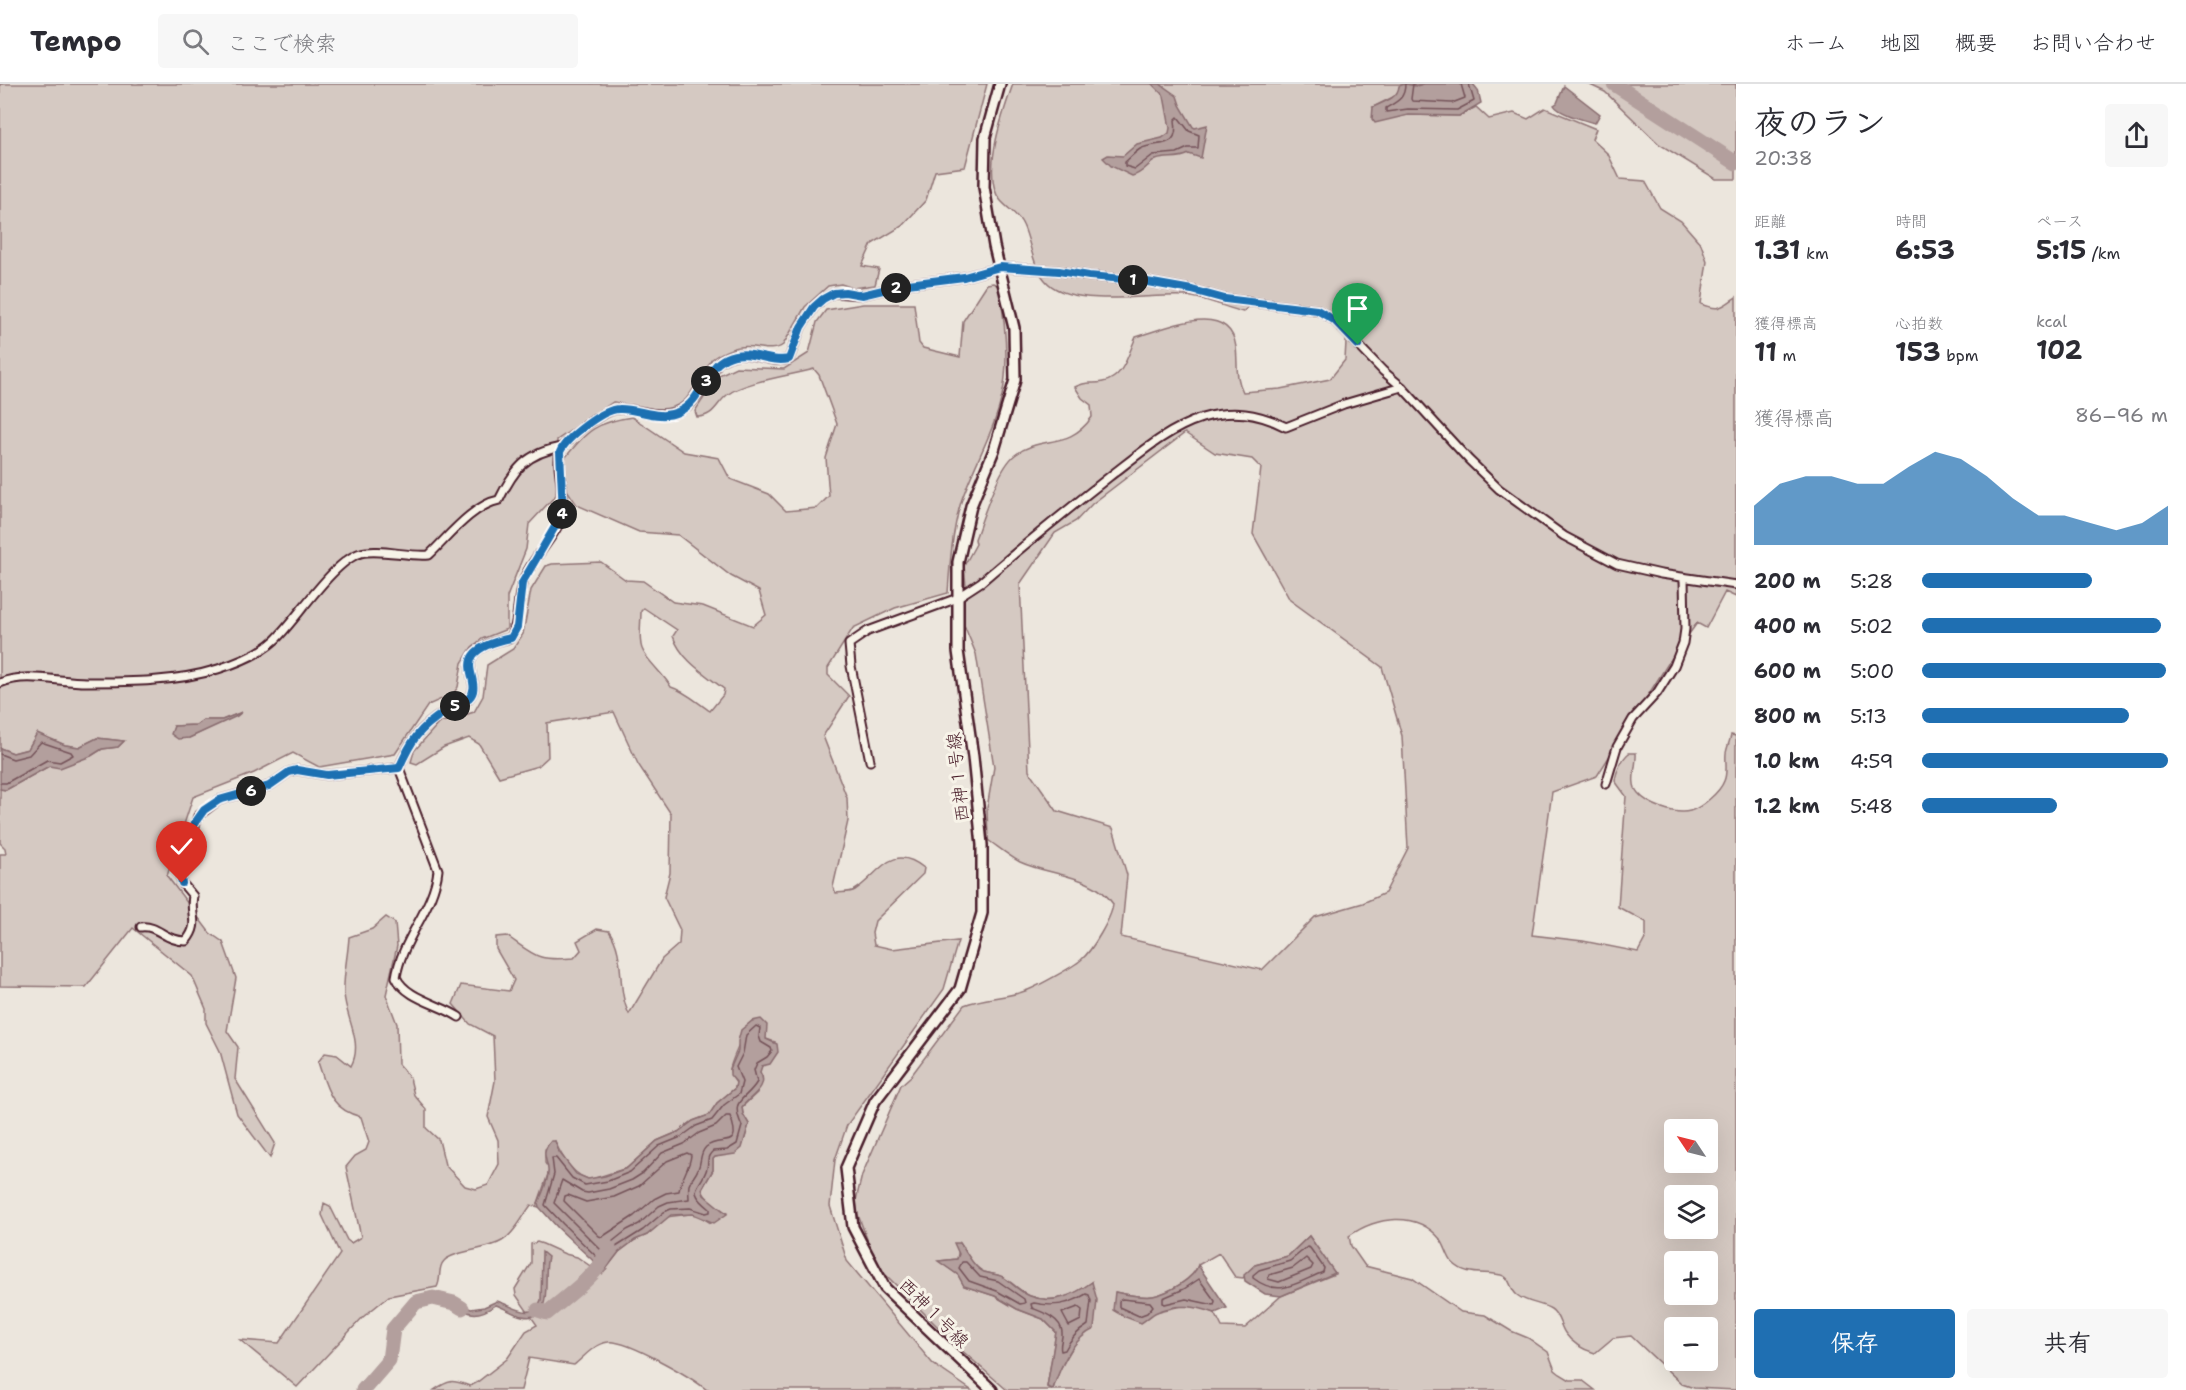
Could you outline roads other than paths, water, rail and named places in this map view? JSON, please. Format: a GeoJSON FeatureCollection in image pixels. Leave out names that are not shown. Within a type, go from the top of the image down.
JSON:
{"type":"FeatureCollection","features":[{"type":"Feature","properties":{"kind":"street","name":"西神１号線"},"geometry":{"type":"LineString","coordinates":[[992,1390],[885,1288],[853,1227],[846,1168],[875,1101],[960,989],[982,913],[982,845],[973,757],[958,651],[958,562],[971,506],[994,450],[1015,380],[1014,328],[984,188],[985,138],[1000,84]]}},
{"type":"Feature","properties":{"kind":"street"},"geometry":{"type":"LineString","coordinates":[[0,683],[19,678],[86,682],[184,677],[218,669],[239,661],[274,640],[301,612],[319,587],[358,553],[371,551],[429,555],[471,513],[499,500],[507,482],[519,465],[530,457],[562,447],[582,429],[614,410],[660,415],[676,413],[693,402],[718,363],[725,358],[740,354],[754,354],[783,361],[789,359],[801,327],[814,307],[834,293],[862,295],[908,284],[964,277],[1000,267],[1136,280],[1192,290],[1225,299],[1317,310],[1334,320],[1383,372],[1402,387],[1499,489],[1564,536],[1610,562],[1684,578],[1736,585]]}},
{"type":"Feature","properties":{"kind":"street"},"geometry":{"type":"LineString","coordinates":[[870,761],[850,666],[849,644],[868,631],[958,597],[981,582],[1138,454],[1181,426],[1226,413],[1247,412],[1267,417],[1286,427],[1344,404],[1402,387]]}},
{"type":"Feature","properties":{"kind":"street"},"geometry":{"type":"LineString","coordinates":[[459,1017],[423,999],[403,986],[396,977],[404,952],[436,884],[438,870],[399,768],[416,735],[429,722],[468,699],[473,691],[471,658],[479,648],[492,642],[511,638],[517,627],[522,583],[563,513],[560,460],[562,447]]}},
{"type":"Feature","properties":{"kind":"street"},"geometry":{"type":"LineString","coordinates":[[1606,784],[1617,747],[1633,718],[1657,693],[1683,643],[1684,578]]}},
{"type":"Feature","properties":{"kind":"street"},"geometry":{"type":"LineString","coordinates":[[141,927],[148,926],[175,941],[186,940],[192,933],[195,919],[193,896],[182,883],[180,873],[194,824],[204,810],[219,800],[269,786],[289,772],[297,770],[327,775],[399,768]]}},
{"type":"Feature","properties":{"kind":"water"},"geometry":{"type":"Polygon","coordinates":[[[1152,84],[1160,84],[1177,96],[1193,127],[1207,125],[1201,158],[1189,154],[1160,159],[1132,176],[1111,166],[1103,158],[1108,155],[1123,156],[1137,144],[1162,138],[1169,133],[1164,96],[1152,84]]]}},
{"type":"Feature","properties":{"kind":"water"},"geometry":{"type":"Polygon","coordinates":[[[1405,84],[1416,86],[1473,84],[1478,90],[1481,103],[1459,116],[1408,115],[1375,123],[1372,119],[1373,107],[1393,97],[1399,86],[1405,84]]]}},
{"type":"Feature","properties":{"kind":"water"},"geometry":{"type":"Polygon","coordinates":[[[1564,86],[1600,114],[1595,123],[1566,114],[1554,105],[1564,86]]]}},
{"type":"Feature","properties":{"kind":"water"},"geometry":{"type":"Polygon","coordinates":[[[242,712],[189,738],[178,739],[171,734],[174,726],[196,725],[203,720],[222,720],[242,712]]]}},
{"type":"Feature","properties":{"kind":"water"},"geometry":{"type":"Polygon","coordinates":[[[37,733],[65,745],[79,747],[97,738],[124,741],[118,747],[102,749],[91,756],[60,768],[49,766],[6,790],[0,789],[0,748],[13,753],[28,749],[37,733]]]}},
{"type":"Feature","properties":{"kind":"water"},"geometry":{"type":"Polygon","coordinates":[[[761,1019],[767,1025],[766,1039],[777,1044],[778,1052],[770,1064],[762,1066],[761,1087],[742,1107],[749,1124],[742,1148],[735,1154],[713,1159],[713,1170],[702,1189],[704,1195],[727,1214],[714,1223],[693,1214],[671,1215],[647,1235],[635,1240],[619,1252],[603,1270],[539,1207],[538,1203],[548,1174],[545,1155],[547,1146],[551,1141],[555,1141],[559,1152],[576,1174],[588,1179],[627,1168],[657,1141],[709,1115],[717,1103],[735,1088],[736,1082],[730,1075],[730,1069],[738,1051],[741,1030],[752,1021],[761,1019]]]}},
{"type":"Feature","properties":{"kind":"water"},"geometry":{"type":"Polygon","coordinates":[[[1309,1236],[1335,1273],[1281,1296],[1265,1294],[1245,1281],[1244,1275],[1255,1265],[1288,1256],[1309,1236]]]}},
{"type":"Feature","properties":{"kind":"water"},"geometry":{"type":"Polygon","coordinates":[[[954,1243],[960,1243],[980,1270],[1003,1277],[1023,1292],[1039,1299],[1063,1297],[1092,1282],[1097,1300],[1094,1329],[1073,1347],[1063,1363],[1053,1389],[1047,1387],[1056,1332],[1043,1319],[1017,1309],[995,1296],[964,1286],[958,1275],[938,1261],[957,1259],[959,1254],[954,1243]]]}},
{"type":"Feature","properties":{"kind":"water"},"geometry":{"type":"Polygon","coordinates":[[[542,1252],[548,1257],[546,1296],[540,1313],[533,1316],[522,1316],[496,1305],[474,1314],[444,1303],[445,1298],[471,1309],[484,1307],[497,1301],[522,1311],[533,1310],[541,1300],[542,1252]]]}},
{"type":"Feature","properties":{"kind":"water"},"geometry":{"type":"Polygon","coordinates":[[[1198,1265],[1227,1308],[1215,1313],[1194,1307],[1172,1307],[1155,1313],[1141,1323],[1113,1310],[1115,1292],[1134,1296],[1153,1296],[1173,1289],[1186,1280],[1198,1265]]]}},
{"type":"Feature","properties":{"kind":"waterway"},"geometry":{"type":"LineString","coordinates":[[1614,84],[1736,163]]}},
{"type":"Feature","properties":{"kind":"waterway"},"geometry":{"type":"LineString","coordinates":[[538,1310],[547,1313],[582,1284],[598,1267],[609,1248]]}},
{"type":"Feature","properties":{"kind":"waterway"},"geometry":{"type":"LineString","coordinates":[[363,1390],[389,1360],[393,1329],[416,1302],[433,1298],[454,1303],[462,1308]]}}]}
